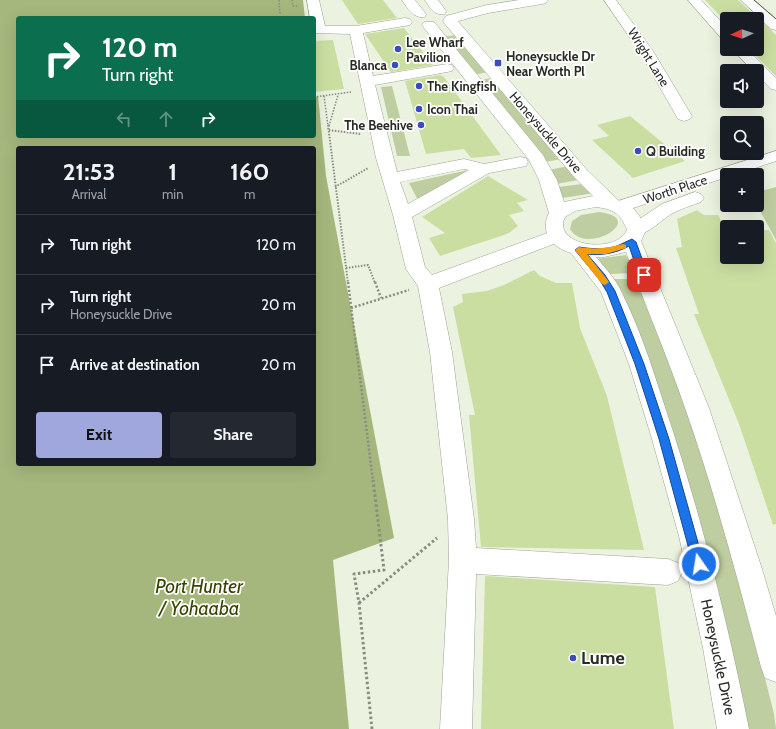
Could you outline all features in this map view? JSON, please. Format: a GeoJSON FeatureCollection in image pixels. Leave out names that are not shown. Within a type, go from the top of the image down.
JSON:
{"type":"FeatureCollection","features":[{"type":"Feature","properties":{"kind":"street"},"geometry":{"type":"LineString","coordinates":[[313,0],[319,30],[356,30],[405,22]]}},
{"type":"Feature","properties":{"kind":"street","name":"Honeysuckle Drive"},"geometry":{"type":"LineString","coordinates":[[408,0],[537,159],[548,180],[558,213]]}},
{"type":"Feature","properties":{"kind":"street","name":"Honeysuckle Drive"},"geometry":{"type":"LineString","coordinates":[[431,0],[581,174],[616,206]]}},
{"type":"Feature","properties":{"kind":"street"},"geometry":{"type":"LineString","coordinates":[[424,19],[441,25],[447,17],[542,0]]}},
{"type":"Feature","properties":{"kind":"street","name":"Wright Lane"},"geometry":{"type":"LineString","coordinates":[[610,0],[646,51],[684,116]]}},
{"type":"Feature","properties":{"kind":"street"},"geometry":{"type":"LineString","coordinates":[[694,0],[720,28]]}},
{"type":"Feature","properties":{"kind":"street"},"geometry":{"type":"LineString","coordinates":[[748,0],[776,26]]}},
{"type":"Feature","properties":{"kind":"street"},"geometry":{"type":"LineString","coordinates":[[356,30],[384,158],[402,215],[416,269],[428,284],[441,352],[461,519],[463,560],[456,729]]}},
{"type":"Feature","properties":{"kind":"street"},"geometry":{"type":"LineString","coordinates":[[746,56],[776,86]]}},
{"type":"Feature","properties":{"kind":"street"},"geometry":{"type":"LineString","coordinates":[[367,82],[448,68]]}},
{"type":"Feature","properties":{"kind":"street","name":"Worth Place"},"geometry":{"type":"LineString","coordinates":[[616,206],[776,156]]}},
{"type":"Feature","properties":{"kind":"street"},"geometry":{"type":"LineString","coordinates":[[402,215],[484,170],[520,162]]}},
{"type":"Feature","properties":{"kind":"street"},"geometry":{"type":"LineString","coordinates":[[390,179],[464,164],[484,170]]}},
{"type":"Feature","properties":{"kind":"street"},"geometry":{"type":"LineString","coordinates":[[764,175],[776,171]]}},
{"type":"Feature","properties":{"kind":"street","name":"Worth Place"},"geometry":{"type":"LineString","coordinates":[[634,236],[668,208],[720,190]]}},
{"type":"Feature","properties":{"kind":"street"},"geometry":{"type":"LineString","coordinates":[[634,236],[619,248],[591,252],[579,250],[566,244],[557,236],[554,226],[554,219],[558,213],[568,207],[585,202],[604,202],[616,206],[628,214],[632,219],[634,236],[644,275],[670,336],[699,415],[752,579],[776,667]]}},
{"type":"Feature","properties":{"kind":"street"},"geometry":{"type":"LineString","coordinates":[[428,284],[557,236]]}},
{"type":"Feature","properties":{"kind":"street","name":"Honeysuckle Drive"},"geometry":{"type":"LineString","coordinates":[[579,250],[602,277],[611,291],[640,364],[662,431],[694,543],[718,648],[733,729]]}},
{"type":"Feature","properties":{"kind":"street"},"geometry":{"type":"LineString","coordinates":[[463,560],[668,572]]}},
{"type":"Feature","properties":{"kind":"path"},"geometry":{"type":"LineString","coordinates":[[279,0],[280,14]]}},
{"type":"Feature","properties":{"kind":"path"},"geometry":{"type":"LineString","coordinates":[[316,97],[338,95],[328,130]]}},
{"type":"Feature","properties":{"kind":"path"},"geometry":{"type":"LineString","coordinates":[[324,96],[384,570],[354,574],[359,603],[372,729]]}},
{"type":"Feature","properties":{"kind":"path"},"geometry":{"type":"LineString","coordinates":[[328,130],[380,136]]}},
{"type":"Feature","properties":{"kind":"path"},"geometry":{"type":"LineString","coordinates":[[335,187],[384,158]]}},
{"type":"Feature","properties":{"kind":"path"},"geometry":{"type":"LineString","coordinates":[[346,268],[368,265],[382,298]]}},
{"type":"Feature","properties":{"kind":"path"},"geometry":{"type":"LineString","coordinates":[[351,308],[428,284]]}},
{"type":"Feature","properties":{"kind":"path"},"geometry":{"type":"LineString","coordinates":[[359,603],[461,519]]}},
{"type":"Feature","properties":{"kind":"shaded area"},"geometry":{"type":"Polygon","coordinates":[[[456,35],[488,72],[473,75],[442,37],[456,35]]]}},
{"type":"Feature","properties":{"kind":"shaded area"},"geometry":{"type":"Polygon","coordinates":[[[493,78],[562,159],[545,162],[478,80],[493,78]]]}},
{"type":"Feature","properties":{"kind":"shaded area"},"geometry":{"type":"Polygon","coordinates":[[[392,86],[410,156],[397,156],[381,87],[392,86]]]}},
{"type":"Feature","properties":{"kind":"shaded area"},"geometry":{"type":"Polygon","coordinates":[[[568,166],[579,180],[556,184],[549,170],[568,166]]]}},
{"type":"Feature","properties":{"kind":"shaded area"},"geometry":{"type":"Polygon","coordinates":[[[468,170],[418,200],[409,183],[468,170]]]}},
{"type":"Feature","properties":{"kind":"shaded area"},"geometry":{"type":"Polygon","coordinates":[[[582,184],[595,193],[562,198],[558,187],[582,184]]]}},
{"type":"Feature","properties":{"kind":"shaded area"},"geometry":{"type":"Polygon","coordinates":[[[776,187],[776,240],[761,212],[764,212],[764,190],[776,187]]]}},
{"type":"Feature","properties":{"kind":"shaded area"},"geometry":{"type":"Polygon","coordinates":[[[599,212],[613,216],[618,221],[616,227],[609,233],[599,238],[588,239],[578,237],[570,229],[572,221],[581,215],[599,212]]]}},
{"type":"Feature","properties":{"kind":"shaded area"},"geometry":{"type":"Polygon","coordinates":[[[626,255],[634,273],[610,274],[595,259],[626,255]]]}},
{"type":"Feature","properties":{"kind":"shaded area"},"geometry":{"type":"Polygon","coordinates":[[[613,279],[636,279],[686,402],[738,571],[774,714],[776,729],[742,729],[613,279]]]}},
{"type":"Feature","properties":{"kind":"water","name":"Port Hunter / Yohaaba"},"geometry":{"type":"Polygon","coordinates":[[[0,0],[303,0],[305,16],[16,16],[16,138],[316,138],[316,96],[318,96],[326,176],[394,538],[333,560],[349,729],[0,729],[0,0]]]}},
{"type":"Feature","properties":{"kind":"building"},"geometry":{"type":"Polygon","coordinates":[[[342,0],[383,0],[397,18],[358,24],[342,0]]]}},
{"type":"Feature","properties":{"kind":"building"},"geometry":{"type":"Polygon","coordinates":[[[705,0],[738,0],[751,12],[720,12],[720,16],[705,0]]]}},
{"type":"Feature","properties":{"kind":"building"},"geometry":{"type":"Polygon","coordinates":[[[764,24],[776,35],[776,76],[756,56],[764,56],[764,24]]]}},
{"type":"Feature","properties":{"kind":"building","name":"Lee Wharf Pavilion"},"geometry":{"type":"Polygon","coordinates":[[[404,28],[433,65],[391,72],[365,34],[404,28]]]}},
{"type":"Feature","properties":{"kind":"building"},"geometry":{"type":"Polygon","coordinates":[[[333,40],[344,89],[316,92],[316,41],[333,40]]]}},
{"type":"Feature","properties":{"kind":"building"},"geometry":{"type":"Polygon","coordinates":[[[440,75],[444,77],[501,155],[471,158],[464,149],[426,154],[405,81],[440,75]]]}},
{"type":"Feature","properties":{"kind":"building","name":"Q Building"},"geometry":{"type":"Polygon","coordinates":[[[630,116],[685,161],[633,178],[592,140],[609,136],[597,125],[630,116]]]}},
{"type":"Feature","properties":{"kind":"building"},"geometry":{"type":"Polygon","coordinates":[[[488,176],[528,200],[517,203],[524,211],[509,215],[518,226],[509,233],[440,256],[429,238],[445,233],[422,217],[488,176]]]}},
{"type":"Feature","properties":{"kind":"building"},"geometry":{"type":"Polygon","coordinates":[[[697,210],[704,215],[718,215],[721,220],[720,264],[764,264],[764,230],[769,230],[776,243],[776,524],[773,525],[739,424],[694,314],[699,314],[676,248],[682,247],[677,219],[697,210]]]}},
{"type":"Feature","properties":{"kind":"building"},"geometry":{"type":"Polygon","coordinates":[[[534,270],[540,276],[556,283],[572,283],[580,328],[607,396],[644,550],[481,547],[469,415],[475,415],[453,307],[463,302],[462,294],[487,291],[504,285],[534,270]]]}},
{"type":"Feature","properties":{"kind":"building","name":"Lume"},"geometry":{"type":"Polygon","coordinates":[[[485,576],[655,587],[674,729],[481,729],[485,576]]]}},
{"type":"Feature","properties":{"kind":"tram line"},"geometry":{"type":"LineString","coordinates":[[754,0],[776,19]]}},
{"type":"Feature","properties":{"kind":"slow traffic"},"geometry":{"type":"LineString","coordinates":[[605,282],[579,250],[591,252],[606,251],[623,246]]}},
{"type":"Feature","properties":{"kind":"place","name":"Lee Wharf Pavilion"},"geometry":{"type":"Point","coordinates":[398,49]}},
{"type":"Feature","properties":{"kind":"place","name":"Honeysuckle Dr Near Worth Pl"},"geometry":{"type":"Point","coordinates":[498,63]}},
{"type":"Feature","properties":{"kind":"place","name":"Blanca"},"geometry":{"type":"Point","coordinates":[395,65]}},
{"type":"Feature","properties":{"kind":"place","name":"The Kingfish"},"geometry":{"type":"Point","coordinates":[419,86]}},
{"type":"Feature","properties":{"kind":"place","name":"Icon Thai"},"geometry":{"type":"Point","coordinates":[419,109]}},
{"type":"Feature","properties":{"kind":"place","name":"The Beehive"},"geometry":{"type":"Point","coordinates":[421,125]}},
{"type":"Feature","properties":{"kind":"place","name":"Q Building"},"geometry":{"type":"Point","coordinates":[638,151]}},
{"type":"Feature","properties":{"kind":"place","name":"Lume"},"geometry":{"type":"Point","coordinates":[573,658]}},
{"type":"Feature","properties":{"kind":"route"},"geometry":{"type":"LineString","coordinates":[[644,275],[632,242],[628,245],[606,251],[591,252],[579,250],[602,277],[611,291],[640,364],[664,439],[699,564]]}}]}
